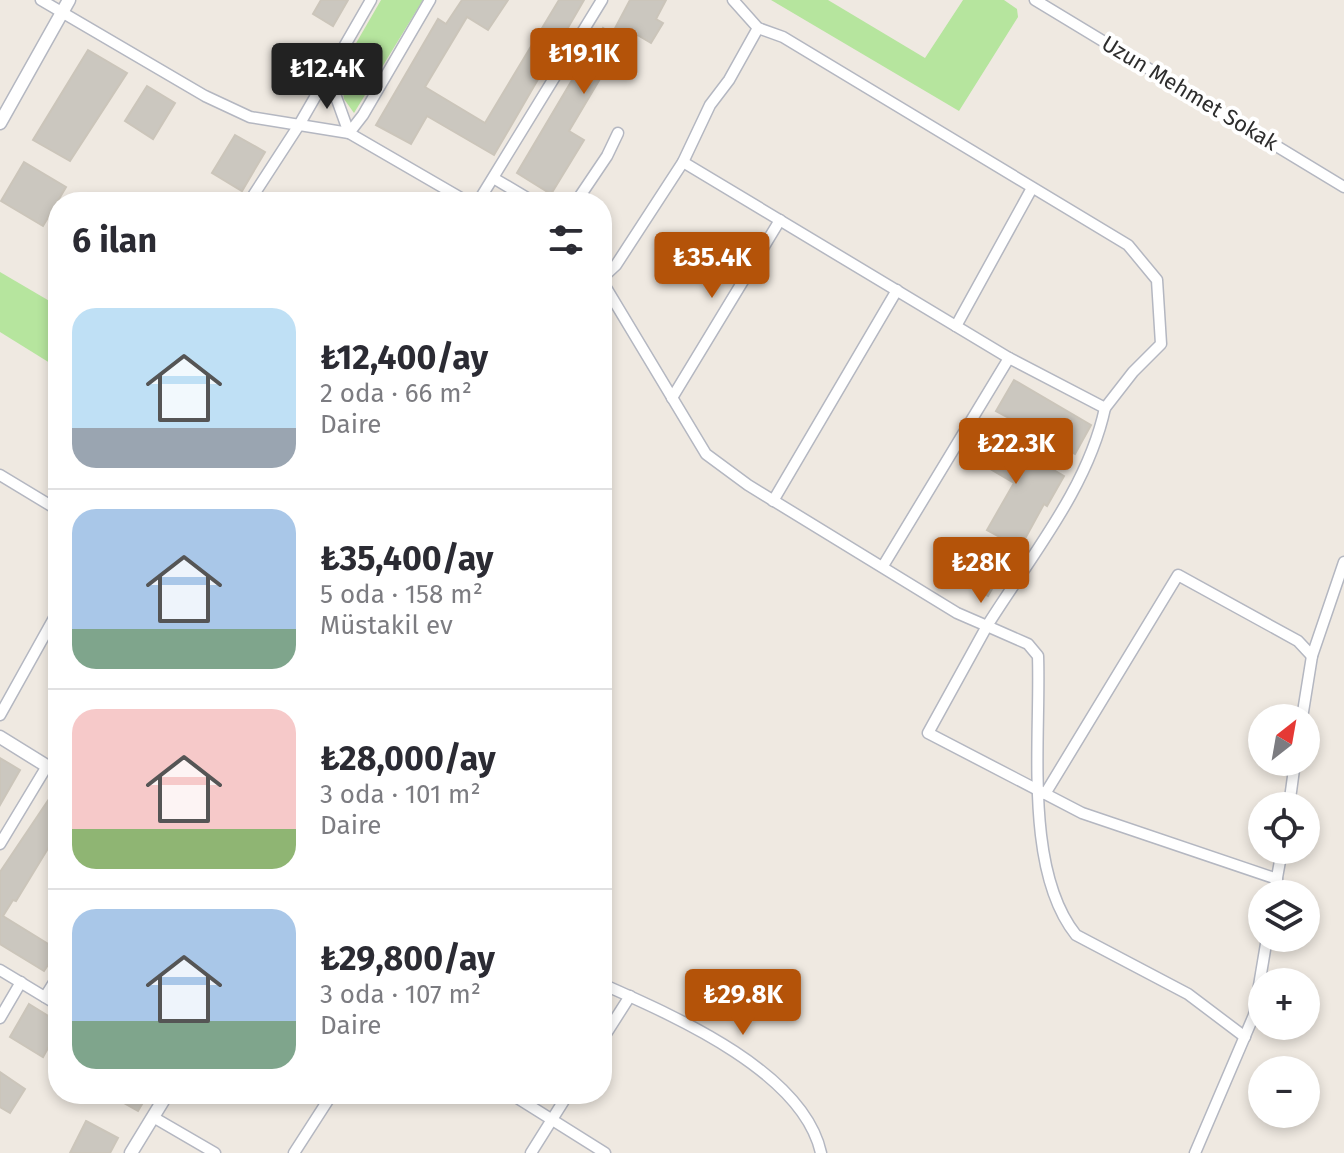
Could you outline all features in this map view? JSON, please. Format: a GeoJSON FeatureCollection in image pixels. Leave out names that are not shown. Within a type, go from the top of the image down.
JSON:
{"type":"FeatureCollection","features":[{"type":"Feature","properties":{"kind":"street"},"geometry":{"type":"LineString","coordinates":[[41,0],[216,101],[250,117],[349,133],[451,192]]}},
{"type":"Feature","properties":{"kind":"street"},"geometry":{"type":"LineString","coordinates":[[0,123],[69,0]]}},
{"type":"Feature","properties":{"kind":"street"},"geometry":{"type":"LineString","coordinates":[[255,192],[299,125],[371,0]]}},
{"type":"Feature","properties":{"kind":"street"},"geometry":{"type":"LineString","coordinates":[[349,133],[363,115],[430,0]]}},
{"type":"Feature","properties":{"kind":"street"},"geometry":{"type":"LineString","coordinates":[[485,192],[602,0]]}},
{"type":"Feature","properties":{"kind":"street","name":"Uzun Mehmet Sokak"},"geometry":{"type":"LineString","coordinates":[[1035,0],[1344,187]]}},
{"type":"Feature","properties":{"kind":"street"},"geometry":{"type":"LineString","coordinates":[[736,1],[758,28],[783,37],[1128,245],[1157,280],[1161,344],[1133,372],[1105,408],[1099,435],[1073,491],[987,626],[928,733],[1082,813],[1277,879],[1280,864]]}},
{"type":"Feature","properties":{"kind":"street"},"geometry":{"type":"LineString","coordinates":[[612,269],[683,162],[710,105],[729,80],[758,28]]}},
{"type":"Feature","properties":{"kind":"street"},"geometry":{"type":"LineString","coordinates":[[332,68],[331,83],[349,133]]}},
{"type":"Feature","properties":{"kind":"street"},"geometry":{"type":"LineString","coordinates":[[583,192],[618,133]]}},
{"type":"Feature","properties":{"kind":"street"},"geometry":{"type":"LineString","coordinates":[[683,162],[1009,358],[1105,408]]}},
{"type":"Feature","properties":{"kind":"street"},"geometry":{"type":"LineString","coordinates":[[495,179],[517,192]]}},
{"type":"Feature","properties":{"kind":"street"},"geometry":{"type":"LineString","coordinates":[[956,326],[1032,188]]}},
{"type":"Feature","properties":{"kind":"street"},"geometry":{"type":"LineString","coordinates":[[672,398],[780,220]]}},
{"type":"Feature","properties":{"kind":"street"},"geometry":{"type":"LineString","coordinates":[[773,501],[897,290]]}},
{"type":"Feature","properties":{"kind":"street"},"geometry":{"type":"LineString","coordinates":[[612,297],[706,454],[773,501],[957,613],[1028,644],[1038,656],[1041,792],[1052,894],[1064,919],[1076,935],[1188,994],[1245,1037]]}},
{"type":"Feature","properties":{"kind":"street"},"geometry":{"type":"LineString","coordinates":[[883,566],[1009,358]]}},
{"type":"Feature","properties":{"kind":"street"},"geometry":{"type":"LineString","coordinates":[[0,475],[48,504]]}},
{"type":"Feature","properties":{"kind":"street"},"geometry":{"type":"LineString","coordinates":[[1304,704],[1312,656],[1344,562]]}},
{"type":"Feature","properties":{"kind":"street"},"geometry":{"type":"LineString","coordinates":[[1041,792],[1178,575],[1298,641],[1312,656]]}},
{"type":"Feature","properties":{"kind":"street"},"geometry":{"type":"LineString","coordinates":[[0,715],[48,629]]}},
{"type":"Feature","properties":{"kind":"street"},"geometry":{"type":"LineString","coordinates":[[0,737],[48,767]]}},
{"type":"Feature","properties":{"kind":"street"},"geometry":{"type":"LineString","coordinates":[[0,844],[48,775]]}},
{"type":"Feature","properties":{"kind":"street"},"geometry":{"type":"LineString","coordinates":[[1195,1153],[1254,1015],[1265,952]]}},
{"type":"Feature","properties":{"kind":"street"},"geometry":{"type":"LineString","coordinates":[[0,970],[48,999]]}},
{"type":"Feature","properties":{"kind":"street"},"geometry":{"type":"LineString","coordinates":[[0,1018],[21,982]]}},
{"type":"Feature","properties":{"kind":"street"},"geometry":{"type":"LineString","coordinates":[[612,988],[675,1017],[751,1061],[810,1120],[821,1153]]}},
{"type":"Feature","properties":{"kind":"street"},"geometry":{"type":"LineString","coordinates":[[45,997],[48,992]]}},
{"type":"Feature","properties":{"kind":"street"},"geometry":{"type":"LineString","coordinates":[[612,1024],[630,996]]}},
{"type":"Feature","properties":{"kind":"street"},"geometry":{"type":"LineString","coordinates":[[131,1153],[161,1104]]}},
{"type":"Feature","properties":{"kind":"street"},"geometry":{"type":"LineString","coordinates":[[294,1153],[326,1104]]}},
{"type":"Feature","properties":{"kind":"street"},"geometry":{"type":"LineString","coordinates":[[528,1104],[605,1153]]}},
{"type":"Feature","properties":{"kind":"street"},"geometry":{"type":"LineString","coordinates":[[531,1153],[561,1104]]}},
{"type":"Feature","properties":{"kind":"street"},"geometry":{"type":"LineString","coordinates":[[153,1117],[215,1153]]}},
{"type":"Feature","properties":{"kind":"green space"},"geometry":{"type":"Polygon","coordinates":[[[381,0],[423,0],[354,113],[344,99],[340,71],[381,0]]]}},
{"type":"Feature","properties":{"kind":"green space"},"geometry":{"type":"Polygon","coordinates":[[[771,0],[828,0],[925,58],[963,0],[1004,0],[1017,9],[1018,17],[959,111],[771,0]]]}},
{"type":"Feature","properties":{"kind":"green space"},"geometry":{"type":"Polygon","coordinates":[[[0,272],[48,300],[48,362],[0,332],[0,272]]]}},
{"type":"Feature","properties":{"kind":"building"},"geometry":{"type":"Polygon","coordinates":[[[321,0],[348,0],[333,26],[313,14],[321,0]]]}},
{"type":"Feature","properties":{"kind":"building"},"geometry":{"type":"Polygon","coordinates":[[[462,0],[508,0],[488,30],[467,17],[425,87],[485,123],[559,0],[584,0],[494,155],[427,116],[411,144],[376,125],[438,19],[446,24],[462,0]]]}},
{"type":"Feature","properties":{"kind":"building"},"geometry":{"type":"Polygon","coordinates":[[[630,0],[666,0],[656,19],[663,23],[651,43],[629,30],[569,131],[584,140],[552,192],[548,192],[517,173],[603,28],[612,34],[630,0]]]}},
{"type":"Feature","properties":{"kind":"building"},"geometry":{"type":"Polygon","coordinates":[[[88,50],[127,73],[70,161],[33,140],[88,50]]]}},
{"type":"Feature","properties":{"kind":"building"},"geometry":{"type":"Polygon","coordinates":[[[147,86],[175,103],[153,139],[125,121],[147,86]]]}},
{"type":"Feature","properties":{"kind":"building"},"geometry":{"type":"Polygon","coordinates":[[[235,135],[265,152],[242,191],[212,173],[235,135]]]}},
{"type":"Feature","properties":{"kind":"building"},"geometry":{"type":"Polygon","coordinates":[[[24,162],[66,187],[63,192],[48,192],[48,218],[43,226],[1,201],[24,162]]]}},
{"type":"Feature","properties":{"kind":"building"},"geometry":{"type":"Polygon","coordinates":[[[1014,380],[1091,425],[1075,454],[996,411],[1014,380]]]}},
{"type":"Feature","properties":{"kind":"building"},"geometry":{"type":"Polygon","coordinates":[[[984,429],[1064,476],[1047,506],[1044,504],[1020,548],[987,530],[1014,483],[968,456],[984,429]]]}},
{"type":"Feature","properties":{"kind":"building"},"geometry":{"type":"Polygon","coordinates":[[[972,547],[1005,566],[988,596],[955,577],[972,547]]]}},
{"type":"Feature","properties":{"kind":"building"},"geometry":{"type":"Polygon","coordinates":[[[0,758],[20,770],[0,805],[0,758]]]}},
{"type":"Feature","properties":{"kind":"building"},"geometry":{"type":"Polygon","coordinates":[[[48,800],[48,848],[16,901],[13,900],[3,916],[48,944],[48,965],[44,971],[0,944],[0,872],[48,800]]]}},
{"type":"Feature","properties":{"kind":"building"},"geometry":{"type":"Polygon","coordinates":[[[29,1004],[48,1016],[48,1048],[43,1057],[10,1037],[29,1004]]]}},
{"type":"Feature","properties":{"kind":"building"},"geometry":{"type":"Polygon","coordinates":[[[0,1072],[25,1089],[10,1113],[0,1107],[0,1072]]]}},
{"type":"Feature","properties":{"kind":"building"},"geometry":{"type":"Polygon","coordinates":[[[126,1104],[142,1104],[138,1111],[126,1104]]]}},
{"type":"Feature","properties":{"kind":"building"},"geometry":{"type":"Polygon","coordinates":[[[86,1121],[118,1138],[110,1153],[70,1153],[86,1121]]]}}]}
